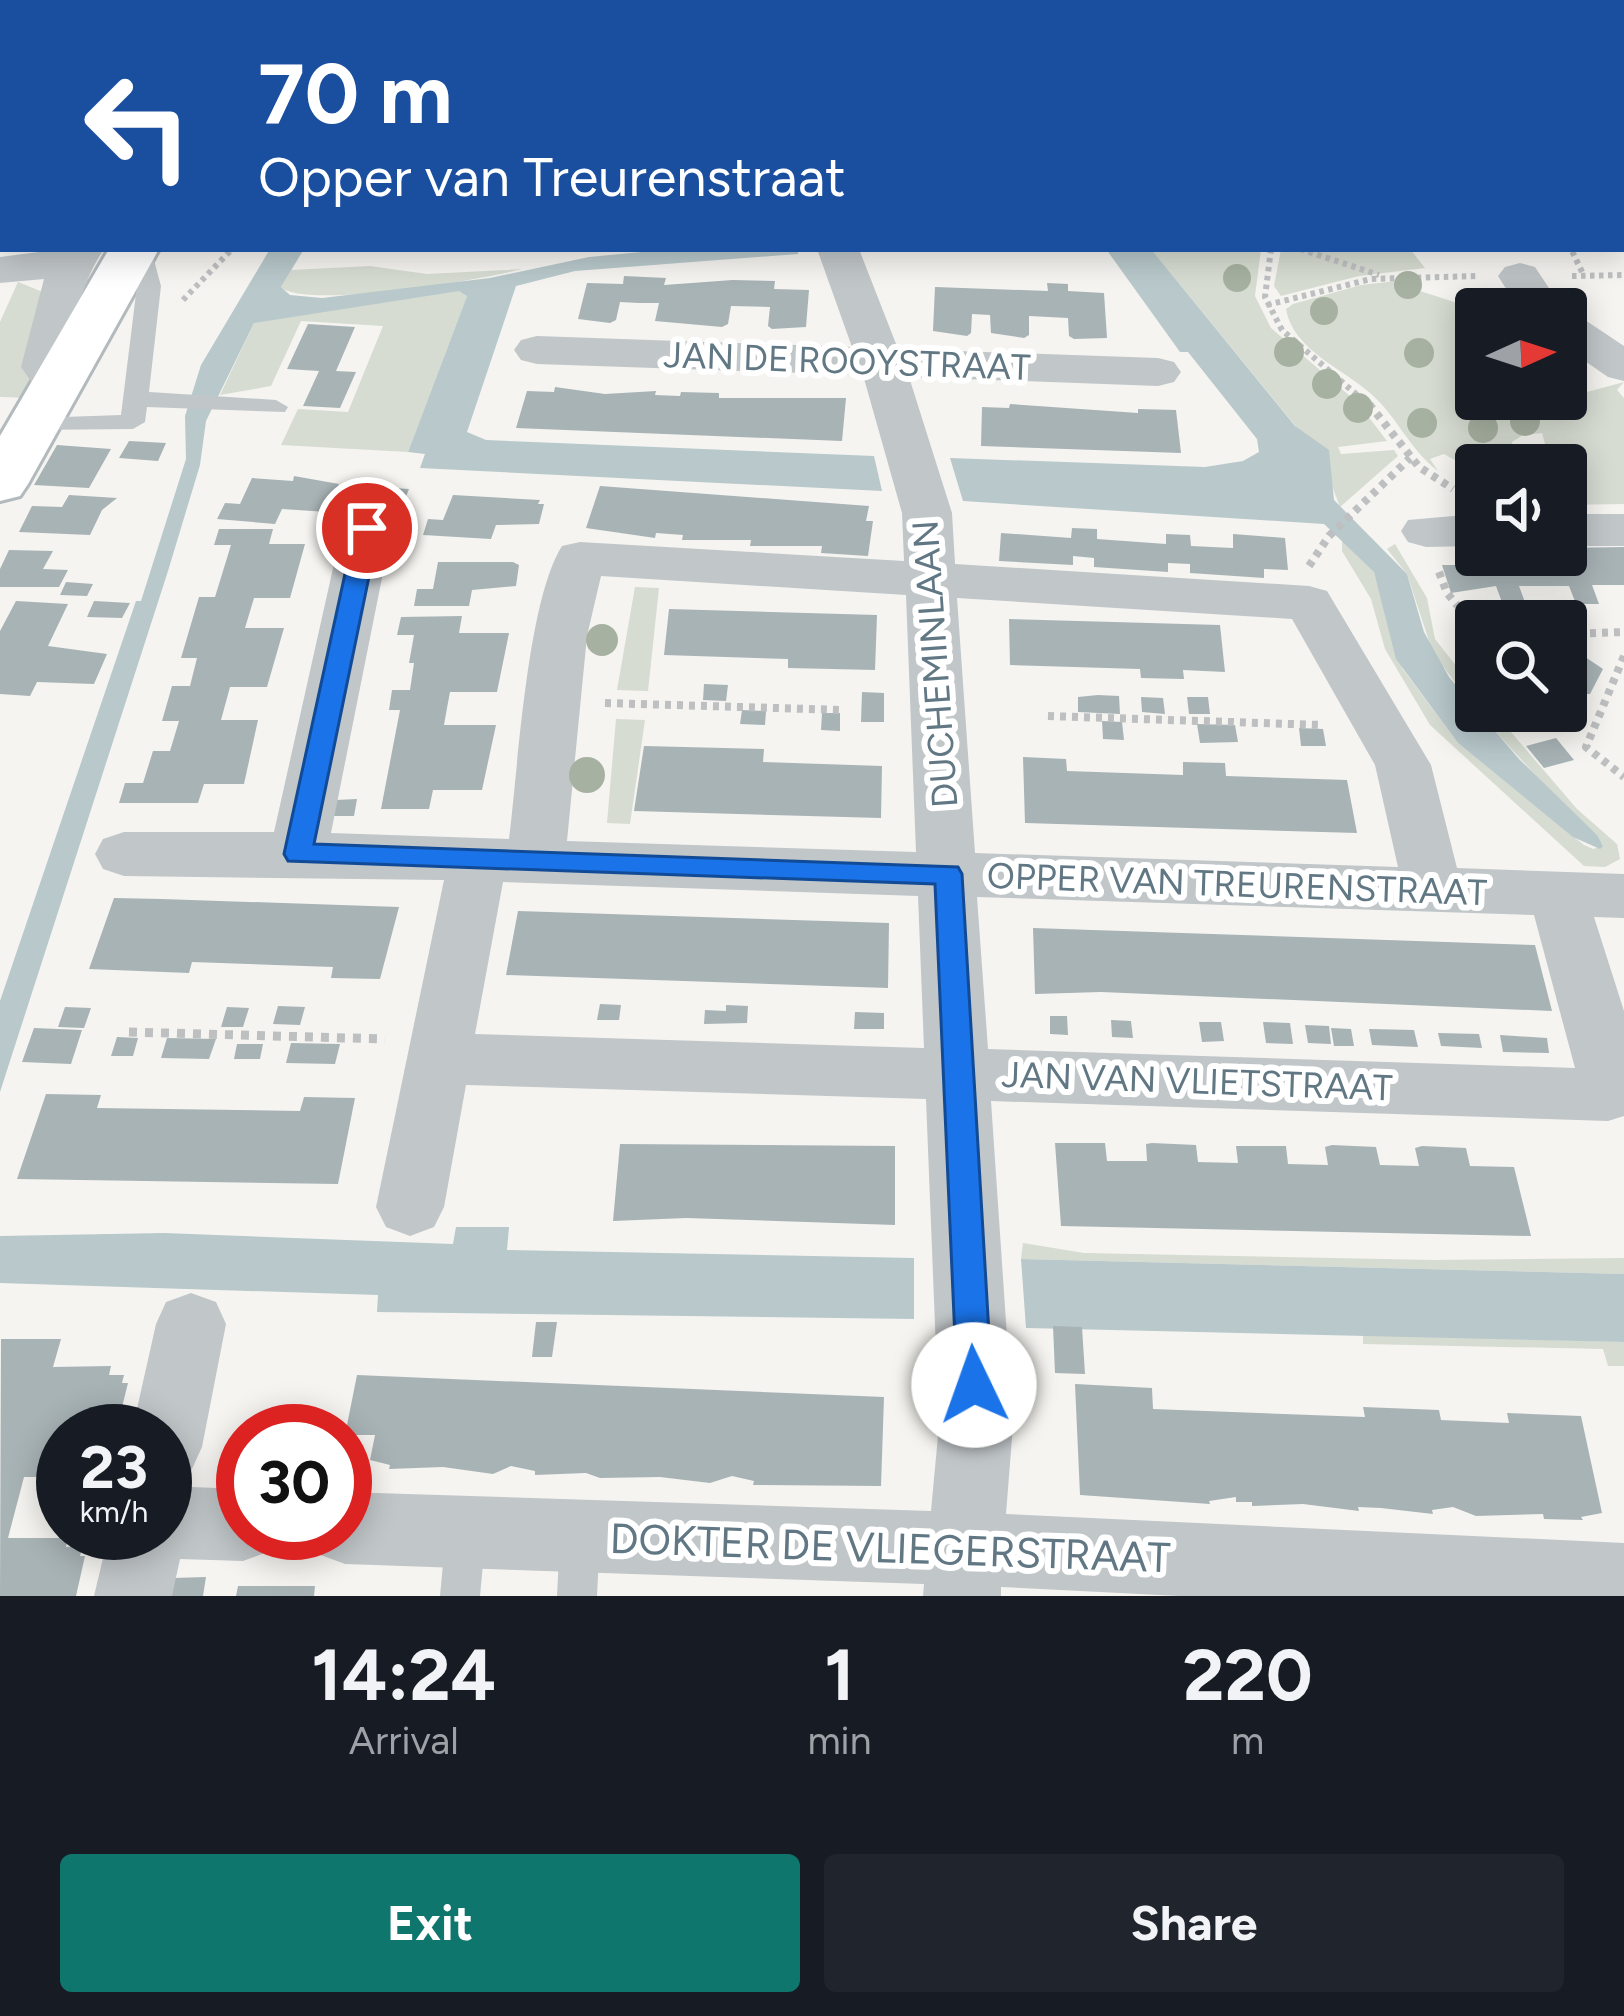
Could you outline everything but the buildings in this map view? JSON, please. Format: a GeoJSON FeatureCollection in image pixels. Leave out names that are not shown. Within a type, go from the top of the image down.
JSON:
{"type":"FeatureCollection","features":[{"type":"Feature","properties":{"kind":"street"},"geometry":{"type":"LineString","coordinates":[[0,484],[135,252]]}},
{"type":"Feature","properties":{"kind":"street","name":"DUCHEMINLAAN"},"geometry":{"type":"LineString","coordinates":[[839,252],[883,362],[923,490],[976,1425],[964,1572]]}},
{"type":"Feature","properties":{"kind":"street"},"geometry":{"type":"LineString","coordinates":[[0,270],[67,256],[45,364],[45,405]]}},
{"type":"Feature","properties":{"kind":"street"},"geometry":{"type":"LineString","coordinates":[[1587,342],[1624,367]]}},
{"type":"Feature","properties":{"kind":"street","name":"JAN DE ROOYSTRAAT"},"geometry":{"type":"LineString","coordinates":[[537,350],[1158,372]]}},
{"type":"Feature","properties":{"kind":"street"},"geometry":{"type":"LineString","coordinates":[[1426,530],[1455,518]]}},
{"type":"Feature","properties":{"kind":"street"},"geometry":{"type":"LineString","coordinates":[[298,854],[367,528]]}},
{"type":"Feature","properties":{"kind":"street"},"geometry":{"type":"LineString","coordinates":[[1587,530],[1624,530]]}},
{"type":"Feature","properties":{"kind":"street"},"geometry":{"type":"LineString","coordinates":[[410,1207],[438,1050],[506,863],[554,701],[564,615],[580,558],[1309,603],[1410,782],[1433,891]]}},
{"type":"Feature","properties":{"kind":"street","name":"OPPER VAN TREURENSTRAAT"},"geometry":{"type":"LineString","coordinates":[[124,854],[298,854],[1624,896]]}},
{"type":"Feature","properties":{"kind":"street","name":"JAN VAN VLIETSTRAAT"},"geometry":{"type":"LineString","coordinates":[[438,1050],[1608,1095],[1606,1054],[1558,896]]}},
{"type":"Feature","properties":{"kind":"street"},"geometry":{"type":"LineString","coordinates":[[174,1404],[191,1324]]}},
{"type":"Feature","properties":{"kind":"street","name":"DOKTER DE VLIEGERSTRAAT"},"geometry":{"type":"LineString","coordinates":[[372,1536],[463,1564],[1460,1584],[1624,1580]]}},
{"type":"Feature","properties":{"kind":"street"},"geometry":{"type":"LineString","coordinates":[[133,1596],[141,1560]]}},
{"type":"Feature","properties":{"kind":"lane"},"geometry":{"type":"LineString","coordinates":[[45,405],[133,422],[149,286],[138,252]]}},
{"type":"Feature","properties":{"kind":"lane"},"geometry":{"type":"LineString","coordinates":[[136,399],[276,407]]}},
{"type":"Feature","properties":{"kind":"path"},"geometry":{"type":"LineString","coordinates":[[1270,252],[1265,277],[1267,305],[1293,343],[1363,398],[1410,458],[1455,499]]}},
{"type":"Feature","properties":{"kind":"path"},"geometry":{"type":"LineString","coordinates":[[1309,252],[1386,277],[1485,288]]}},
{"type":"Feature","properties":{"kind":"path"},"geometry":{"type":"LineString","coordinates":[[1572,252],[1584,276]]}},
{"type":"Feature","properties":{"kind":"path"},"geometry":{"type":"LineString","coordinates":[[1267,305],[1386,277]]}},
{"type":"Feature","properties":{"kind":"path"},"geometry":{"type":"LineString","coordinates":[[1329,536],[1410,458]]}},
{"type":"Feature","properties":{"kind":"path"},"geometry":{"type":"LineString","coordinates":[[1426,530],[1447,593],[1455,603]]}},
{"type":"Feature","properties":{"kind":"path"},"geometry":{"type":"LineString","coordinates":[[1587,633],[1624,632]]}},
{"type":"Feature","properties":{"kind":"path"},"geometry":{"type":"LineString","coordinates":[[1624,656],[1586,747],[1624,777]]}},
{"type":"Feature","properties":{"kind":"path"},"geometry":{"type":"LineString","coordinates":[[554,701],[843,710]]}},
{"type":"Feature","properties":{"kind":"path"},"geometry":{"type":"LineString","coordinates":[[1048,716],[1382,726]]}},
{"type":"Feature","properties":{"kind":"path"},"geometry":{"type":"LineString","coordinates":[[129,1032],[438,1050]]}},
{"type":"Feature","properties":{"kind":"shaded area"},"geometry":{"type":"Polygon","coordinates":[[[268,252],[302,252],[281,287],[290,295],[322,298],[490,278],[589,257],[642,252],[798,252],[575,271],[516,286],[467,432],[486,440],[874,456],[882,491],[420,468],[425,454],[408,452],[467,296],[459,291],[254,323],[206,421],[200,465],[168,571],[0,1092],[0,1001],[186,459],[185,416],[201,365],[268,252]]]}},
{"type":"Feature","properties":{"kind":"shaded area"},"geometry":{"type":"Polygon","coordinates":[[[1108,252],[1153,252],[1295,426],[1329,450],[1334,500],[1407,574],[1424,632],[1455,684],[1455,732],[1496,732],[1598,836],[1600,849],[1573,837],[1458,743],[1396,659],[1374,572],[1324,524],[963,501],[950,458],[1205,467],[1243,461],[1259,452],[1257,439],[1188,352],[1180,352],[1108,252]]]}},
{"type":"Feature","properties":{"kind":"shaded area"},"geometry":{"type":"Polygon","coordinates":[[[1153,252],[1261,252],[1255,296],[1271,328],[1358,403],[1387,441],[1338,447],[1341,454],[1394,450],[1398,456],[1340,507],[1328,475],[1302,434],[1153,252]]]}},
{"type":"Feature","properties":{"kind":"shaded area"},"geometry":{"type":"Polygon","coordinates":[[[1280,252],[1412,252],[1425,268],[1359,276],[1281,296],[1274,286],[1280,252]]]}},
{"type":"Feature","properties":{"kind":"shaded area"},"geometry":{"type":"Polygon","coordinates":[[[370,266],[427,274],[522,269],[358,294],[296,293],[281,287],[291,270],[370,266]]]}},
{"type":"Feature","properties":{"kind":"shaded area"},"geometry":{"type":"Polygon","coordinates":[[[1415,279],[1411,283],[1417,290],[1455,302],[1455,420],[1587,420],[1587,392],[1624,382],[1617,390],[1624,398],[1624,504],[1587,505],[1587,444],[1545,444],[1542,433],[1523,435],[1512,444],[1455,444],[1455,460],[1444,454],[1430,459],[1438,471],[1379,402],[1308,347],[1290,323],[1286,309],[1293,304],[1361,285],[1415,279]]]}},
{"type":"Feature","properties":{"kind":"shaded area"},"geometry":{"type":"Polygon","coordinates":[[[18,282],[43,292],[31,398],[0,397],[0,322],[18,282]]]}},
{"type":"Feature","properties":{"kind":"shaded area"},"geometry":{"type":"Polygon","coordinates":[[[460,290],[467,296],[408,452],[281,445],[298,409],[348,412],[383,326],[301,321],[271,386],[220,395],[254,323],[262,319],[460,290]]]}},
{"type":"Feature","properties":{"kind":"shaded area"},"geometry":{"type":"Polygon","coordinates":[[[1342,538],[1374,572],[1402,668],[1458,743],[1584,845],[1603,846],[1496,732],[1511,732],[1577,809],[1617,844],[1620,859],[1605,867],[1584,866],[1430,725],[1385,649],[1371,599],[1342,551],[1342,538]]]}},
{"type":"Feature","properties":{"kind":"shaded area"},"geometry":{"type":"Polygon","coordinates":[[[1395,544],[1427,598],[1435,639],[1455,664],[1455,682],[1433,653],[1407,574],[1387,549],[1395,544]]]}},
{"type":"Feature","properties":{"kind":"shaded area"},"geometry":{"type":"Polygon","coordinates":[[[635,587],[659,588],[648,691],[617,690],[635,587]]]}},
{"type":"Feature","properties":{"kind":"shaded area"},"geometry":{"type":"Polygon","coordinates":[[[616,719],[645,720],[630,824],[607,823],[616,719]]]}},
{"type":"Feature","properties":{"kind":"shaded area"},"geometry":{"type":"Polygon","coordinates":[[[456,1227],[509,1227],[507,1250],[914,1258],[914,1319],[377,1312],[378,1295],[0,1283],[0,1236],[164,1233],[453,1244],[456,1227]]]}},
{"type":"Feature","properties":{"kind":"shaded area"},"geometry":{"type":"Polygon","coordinates":[[[1023,1243],[1084,1253],[1434,1260],[1624,1258],[1624,1274],[1021,1259],[1023,1243]]]}},
{"type":"Feature","properties":{"kind":"shaded area"},"geometry":{"type":"Polygon","coordinates":[[[1021,1259],[1624,1274],[1624,1342],[1026,1328],[1021,1259]]]}},
{"type":"Feature","properties":{"kind":"shaded area"},"geometry":{"type":"Polygon","coordinates":[[[1363,1335],[1624,1342],[1624,1366],[1608,1366],[1603,1349],[1363,1344],[1363,1335]]]}},
{"type":"Feature","properties":{"kind":"route"},"geometry":{"type":"LineString","coordinates":[[367,528],[298,854],[948,874],[974,1385]]}}]}
